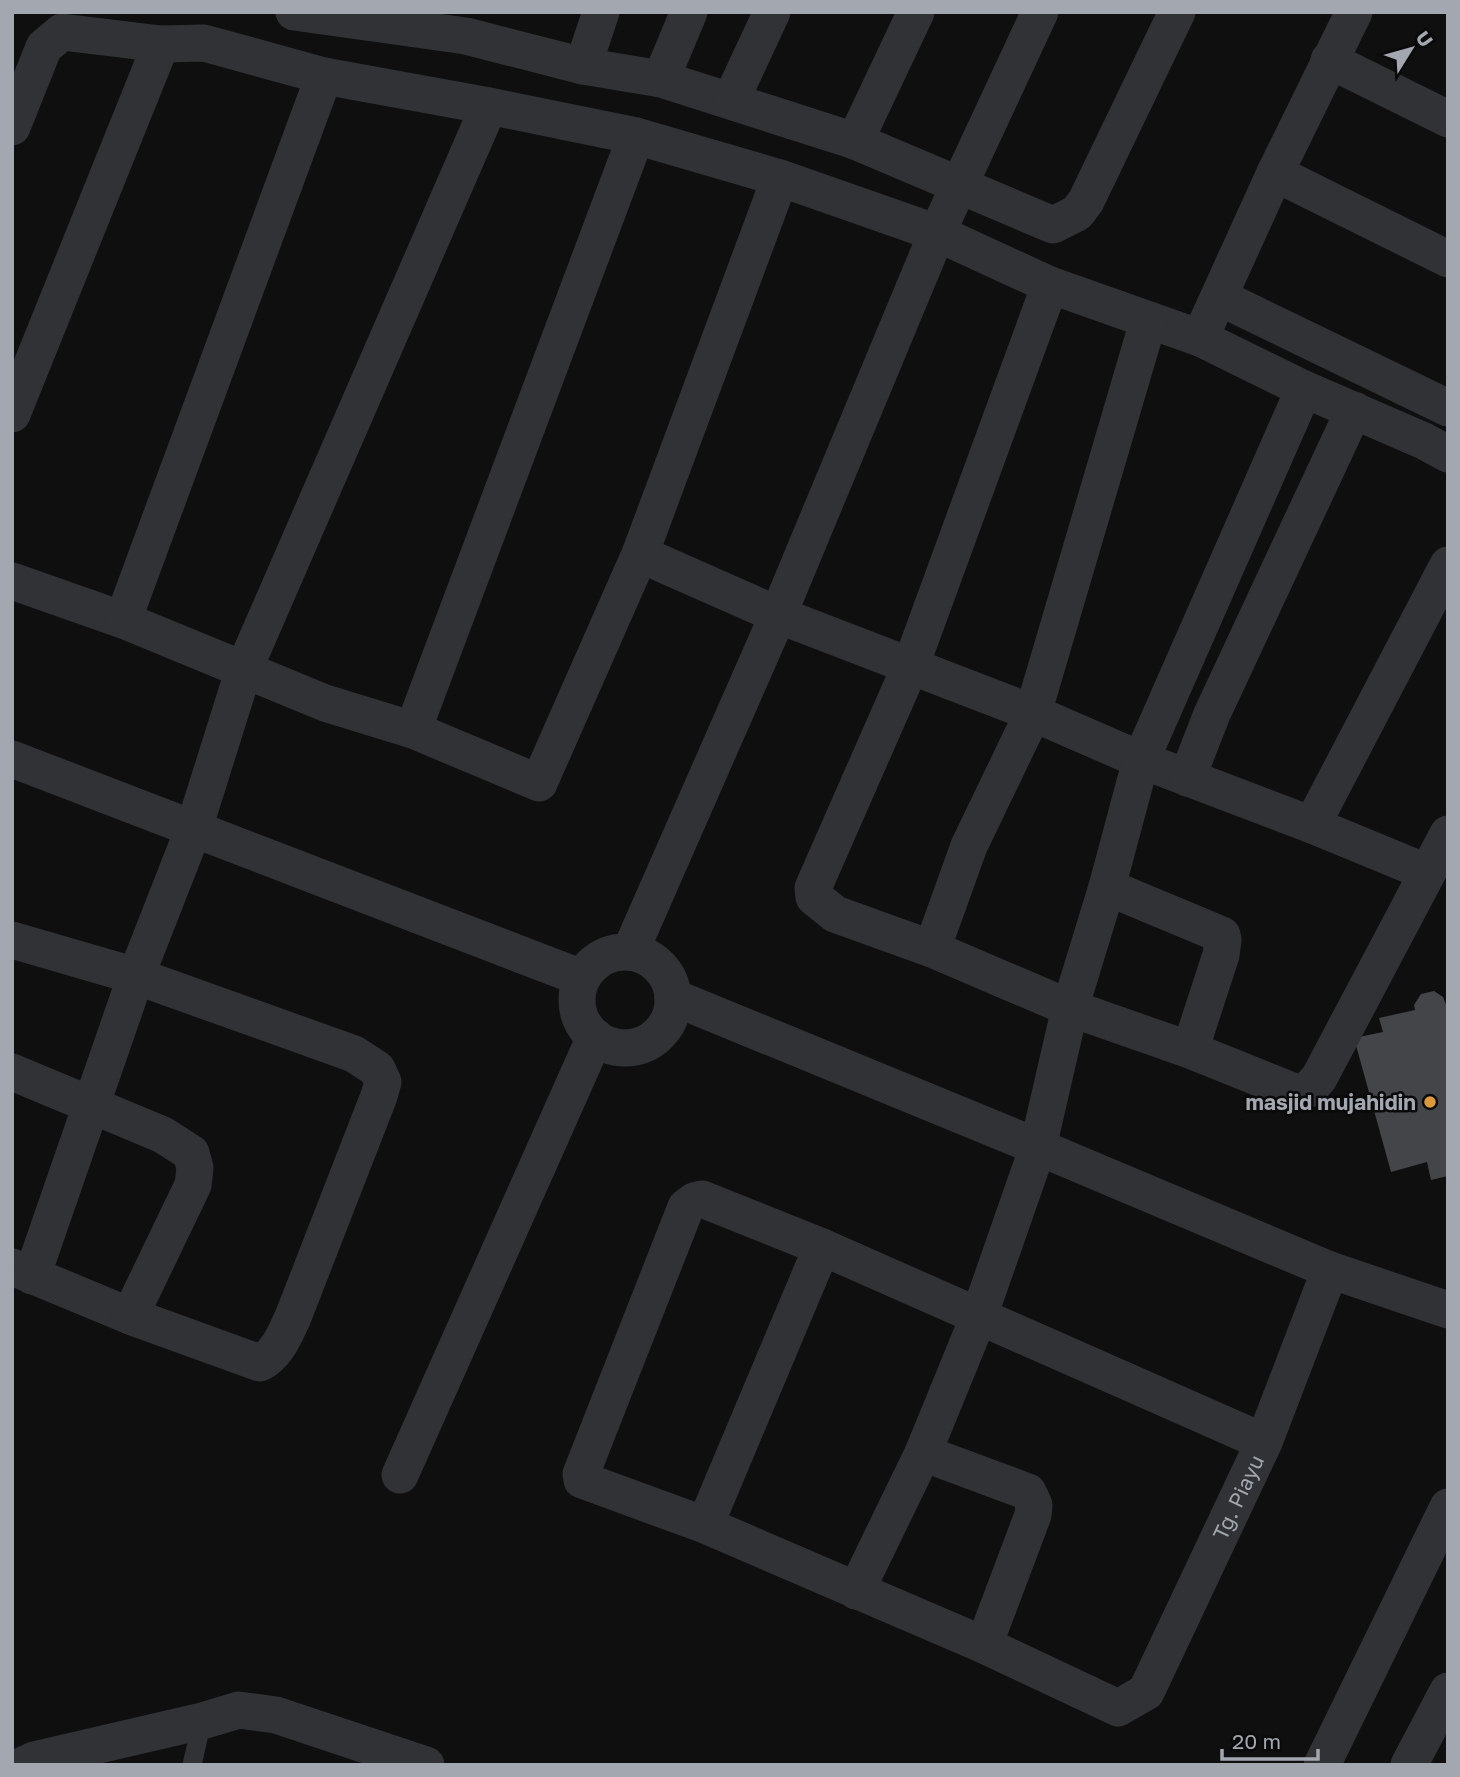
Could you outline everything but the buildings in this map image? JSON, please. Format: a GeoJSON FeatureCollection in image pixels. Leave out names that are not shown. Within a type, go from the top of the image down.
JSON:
{"type":"FeatureCollection","features":[{"type":"Feature","properties":{"kind":"street"},"geometry":{"type":"LineString","coordinates":[[583,66],[600,12]]}},
{"type":"Feature","properties":{"kind":"street"},"geometry":{"type":"LineString","coordinates":[[662,79],[689,12]]}},
{"type":"Feature","properties":{"kind":"street"},"geometry":{"type":"LineString","coordinates":[[731,100],[772,12]]}},
{"type":"Feature","properties":{"kind":"street"},"geometry":{"type":"LineString","coordinates":[[855,141],[916,12]]}},
{"type":"Feature","properties":{"kind":"street"},"geometry":{"type":"LineString","coordinates":[[630,952],[778,615],[937,233],[1040,12]]}},
{"type":"Feature","properties":{"kind":"street"},"geometry":{"type":"LineString","coordinates":[[315,14],[471,24],[583,66],[662,79],[855,141],[1053,225],[1077,213],[1086,201],[1177,12]]}},
{"type":"Feature","properties":{"kind":"street"},"geometry":{"type":"LineString","coordinates":[[1200,338],[1275,173],[1354,12]]}},
{"type":"Feature","properties":{"kind":"street"},"geometry":{"type":"LineString","coordinates":[[12,127],[44,47],[62,32],[161,44],[204,43],[324,76],[636,136],[780,178],[937,233],[1050,285],[1148,322],[1200,338],[1304,389],[1448,454]]}},
{"type":"Feature","properties":{"kind":"street"},"geometry":{"type":"LineString","coordinates":[[12,414],[161,44]]}},
{"type":"Feature","properties":{"kind":"street"},"geometry":{"type":"LineString","coordinates":[[1329,60],[1448,119]]}},
{"type":"Feature","properties":{"kind":"street"},"geometry":{"type":"LineString","coordinates":[[123,620],[324,76]]}},
{"type":"Feature","properties":{"kind":"street"},"geometry":{"type":"LineString","coordinates":[[12,940],[136,976],[354,1054],[377,1069],[383,1082],[379,1096],[293,1317],[268,1359],[260,1363],[130,1316],[22,1271],[90,1106],[136,976],[194,828],[244,669],[489,106]]}},
{"type":"Feature","properties":{"kind":"street"},"geometry":{"type":"LineString","coordinates":[[413,730],[636,136]]}},
{"type":"Feature","properties":{"kind":"street"},"geometry":{"type":"LineString","coordinates":[[1275,173],[1448,259]]}},
{"type":"Feature","properties":{"kind":"street"},"geometry":{"type":"LineString","coordinates":[[12,581],[123,620],[325,703],[413,730],[539,783],[640,554],[780,178]]}},
{"type":"Feature","properties":{"kind":"street"},"geometry":{"type":"LineString","coordinates":[[1050,285],[911,665],[813,888],[818,903],[835,914],[932,949],[1070,1008],[1189,1050],[1297,1093],[1309,1089],[1319,1078],[1448,834]]}},
{"type":"Feature","properties":{"kind":"street"},"geometry":{"type":"LineString","coordinates":[[1219,296],[1448,408]]}},
{"type":"Feature","properties":{"kind":"street"},"geometry":{"type":"LineString","coordinates":[[932,949],[969,846],[1033,713],[1148,322]]}},
{"type":"Feature","properties":{"kind":"street"},"geometry":{"type":"LineString","coordinates":[[856,1591],[923,1453],[979,1317],[1038,1147],[1070,1008],[1107,887],[1141,760],[1304,389]]}},
{"type":"Feature","properties":{"kind":"street"},"geometry":{"type":"LineString","coordinates":[[1186,778],[1212,714],[1354,410]]}},
{"type":"Feature","properties":{"kind":"street"},"geometry":{"type":"LineString","coordinates":[[640,554],[778,615],[1033,713],[1141,760],[1426,872]]}},
{"type":"Feature","properties":{"kind":"street"},"geometry":{"type":"LineString","coordinates":[[1312,825],[1448,565]]}},
{"type":"Feature","properties":{"kind":"street"},"geometry":{"type":"LineString","coordinates":[[12,759],[582,978]]}},
{"type":"Feature","properties":{"kind":"street"},"geometry":{"type":"LineString","coordinates":[[1107,887],[1222,935],[1221,955],[1189,1050]]}},
{"type":"Feature","properties":{"kind":"street"},"geometry":{"type":"LineString","coordinates":[[611,954],[641,954],[660,967],[671,986],[671,1016],[662,1032],[647,1043],[629,1048],[611,1046],[594,1037],[579,1016],[578,990],[582,978],[587,970],[611,954]]}},
{"type":"Feature","properties":{"kind":"street"},"geometry":{"type":"LineString","coordinates":[[673,997],[1330,1270],[1448,1310]]}},
{"type":"Feature","properties":{"kind":"street"},"geometry":{"type":"LineString","coordinates":[[400,1475],[594,1037]]}},
{"type":"Feature","properties":{"kind":"street"},"geometry":{"type":"LineString","coordinates":[[12,1072],[163,1135],[191,1153],[195,1168],[193,1185],[130,1316]]}},
{"type":"Feature","properties":{"kind":"street"},"geometry":{"type":"LineString","coordinates":[[923,1453],[1028,1492],[1032,1498],[1033,1514],[984,1646],[705,1525],[582,1480],[581,1475],[686,1207],[694,1200],[702,1199],[822,1247],[1264,1442]]}},
{"type":"Feature","properties":{"kind":"street"},"geometry":{"type":"LineString","coordinates":[[705,1525],[822,1247]]}},
{"type":"Feature","properties":{"kind":"street","name":"Tg. Piayu"},"geometry":{"type":"LineString","coordinates":[[984,1646],[1118,1708],[1146,1692],[1264,1442],[1330,1270]]}},
{"type":"Feature","properties":{"kind":"street"},"geometry":{"type":"LineString","coordinates":[[1322,1765],[1448,1507]]}},
{"type":"Feature","properties":{"kind":"street"},"geometry":{"type":"LineString","coordinates":[[1409,1765],[1448,1691]]}},
{"type":"Feature","properties":{"kind":"street"},"geometry":{"type":"LineString","coordinates":[[23,1765],[34,1760],[239,1710],[276,1715],[418,1763]]}},
{"type":"Feature","properties":{"kind":"lane"},"geometry":{"type":"LineString","coordinates":[[192,1765],[202,1721]]}},
{"type":"Feature","properties":{"kind":"place","name":"masjid mujahidin"},"geometry":{"type":"Point","coordinates":[1430,1102]}}]}
